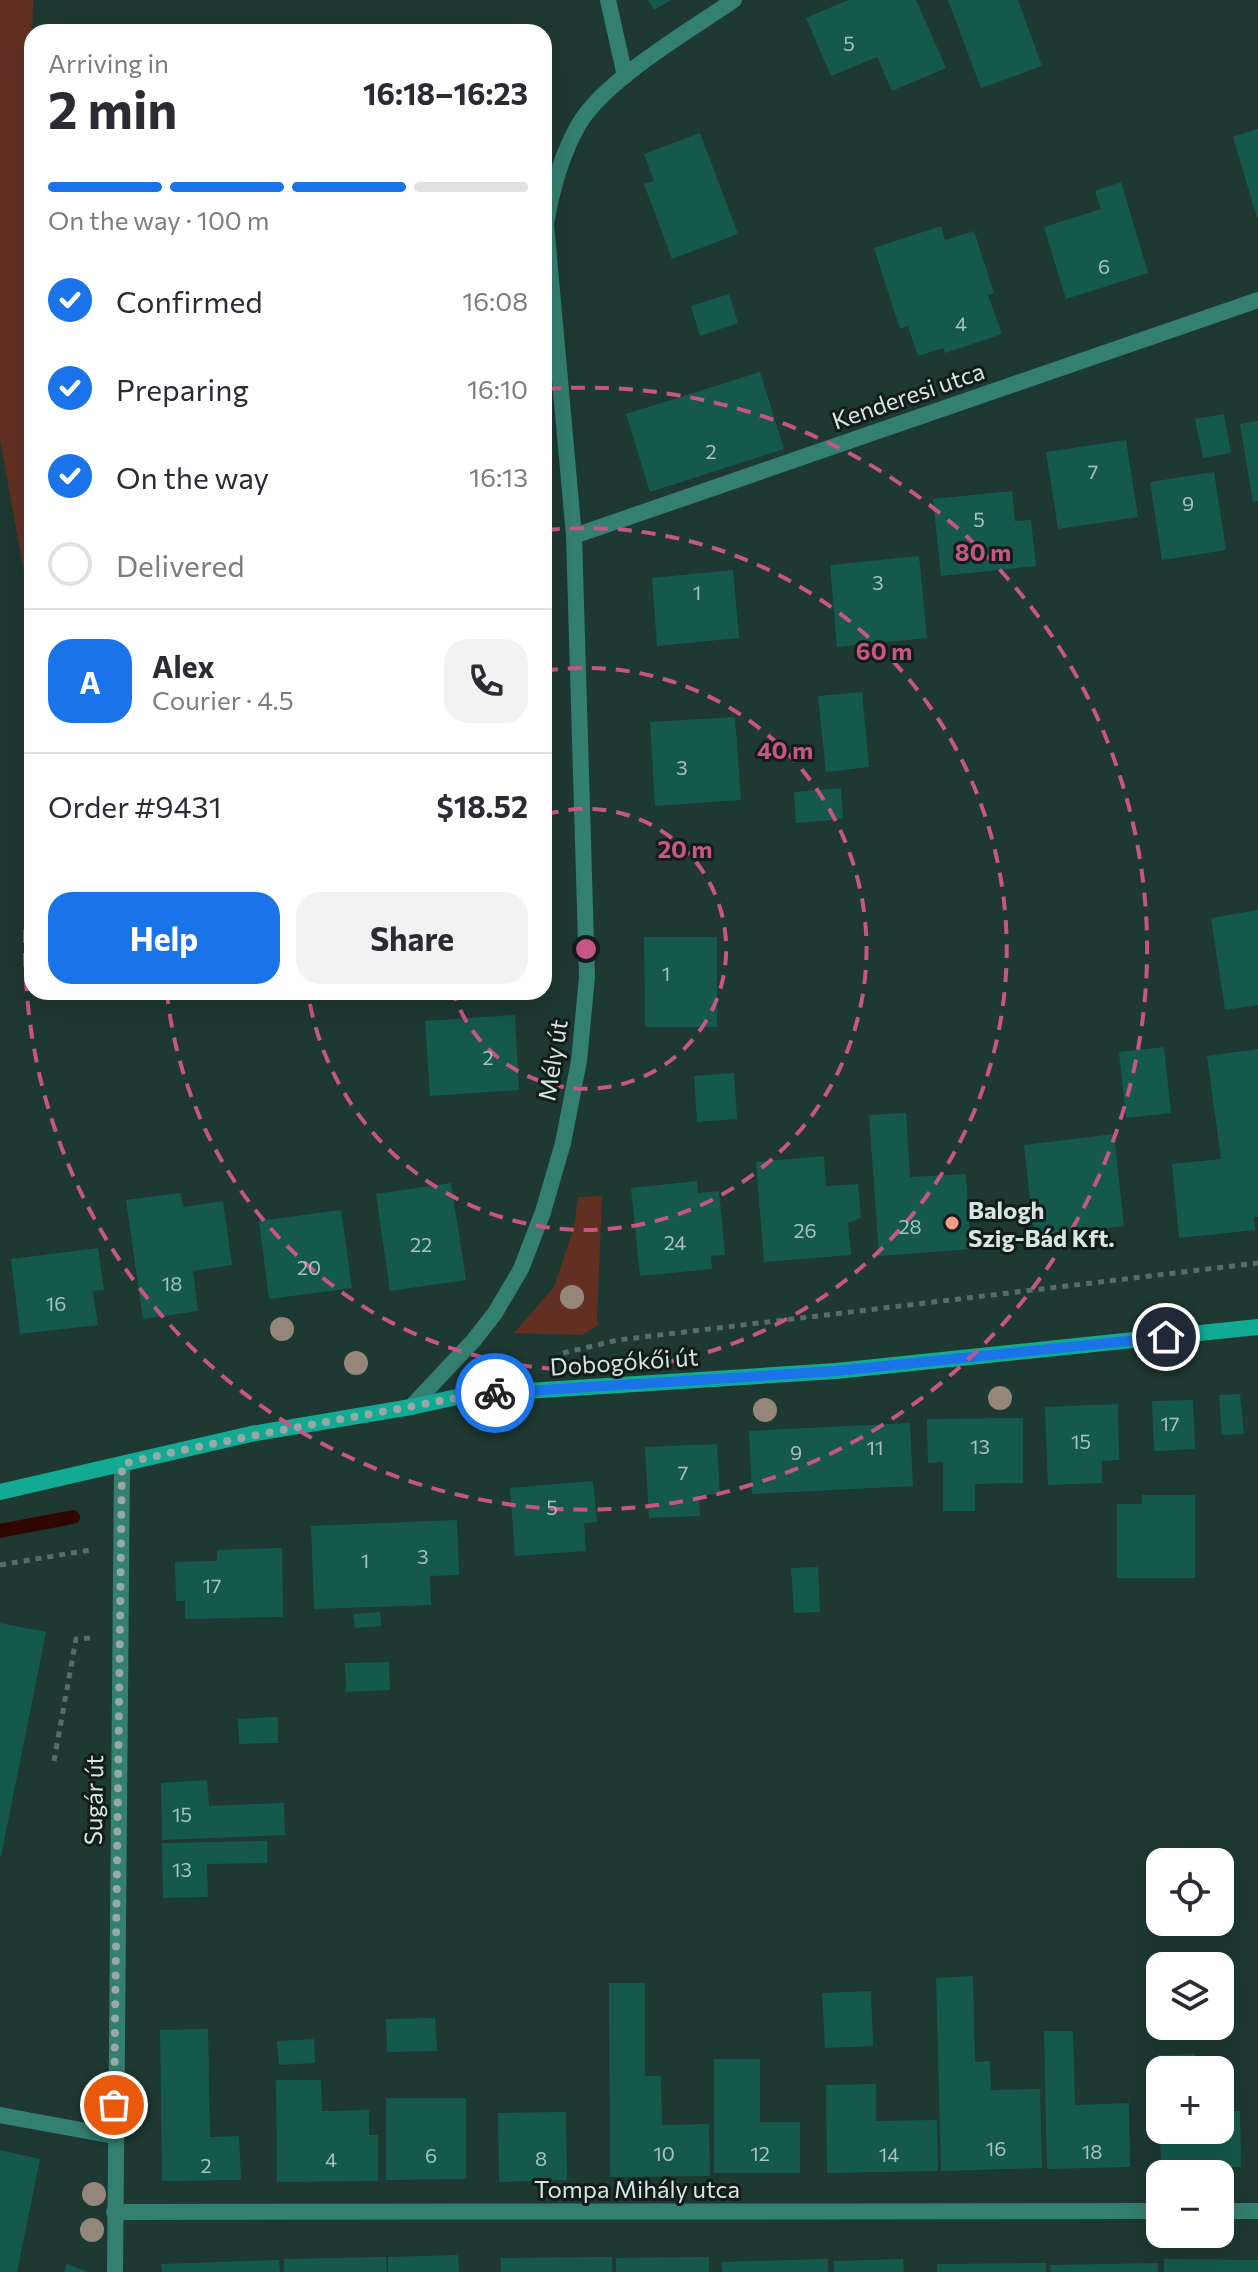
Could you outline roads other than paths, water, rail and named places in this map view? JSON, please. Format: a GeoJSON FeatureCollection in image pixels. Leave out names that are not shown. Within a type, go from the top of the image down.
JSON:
{"type":"FeatureCollection","features":[{"type":"Feature","properties":{"kind":"main road","name":"Dobogókői út"},"geometry":{"type":"LineString","coordinates":[[0,1492],[251,1434],[466,1395],[836,1371],[1258,1327]]}},
{"type":"Feature","properties":{"kind":"street"},"geometry":{"type":"LineString","coordinates":[[608,0],[625,76]]}},
{"type":"Feature","properties":{"kind":"street","name":"Mély út"},"geometry":{"type":"LineString","coordinates":[[552,190],[564,153],[580,122],[599,98],[625,76],[734,0]]}},
{"type":"Feature","properties":{"kind":"street","name":"Mély út"},"geometry":{"type":"LineString","coordinates":[[411,1407],[468,1347],[495,1313],[521,1269],[543,1212],[563,1143],[579,1061],[587,977],[574,536],[552,291]]}},
{"type":"Feature","properties":{"kind":"street","name":"Kenderesi utca"},"geometry":{"type":"LineString","coordinates":[[574,536],[1258,300]]}},
{"type":"Feature","properties":{"kind":"street","name":"Sugár út"},"geometry":{"type":"LineString","coordinates":[[115,2272],[122,1464]]}},
{"type":"Feature","properties":{"kind":"street"},"geometry":{"type":"LineString","coordinates":[[0,2115],[114,2136]]}},
{"type":"Feature","properties":{"kind":"street","name":"Tompa Mihály utca"},"geometry":{"type":"LineString","coordinates":[[114,2212],[1146,2211]]}},
{"type":"Feature","properties":{"kind":"street"},"geometry":{"type":"LineString","coordinates":[[1234,2211],[1258,2211]]}},
{"type":"Feature","properties":{"kind":"waterway"},"geometry":{"type":"LineString","coordinates":[[0,1531],[73,1517]]}},
{"type":"Feature","properties":{"kind":"place","name":"Balogh Szig-Bád Kft."},"geometry":{"type":"Point","coordinates":[952,1223]}}]}
